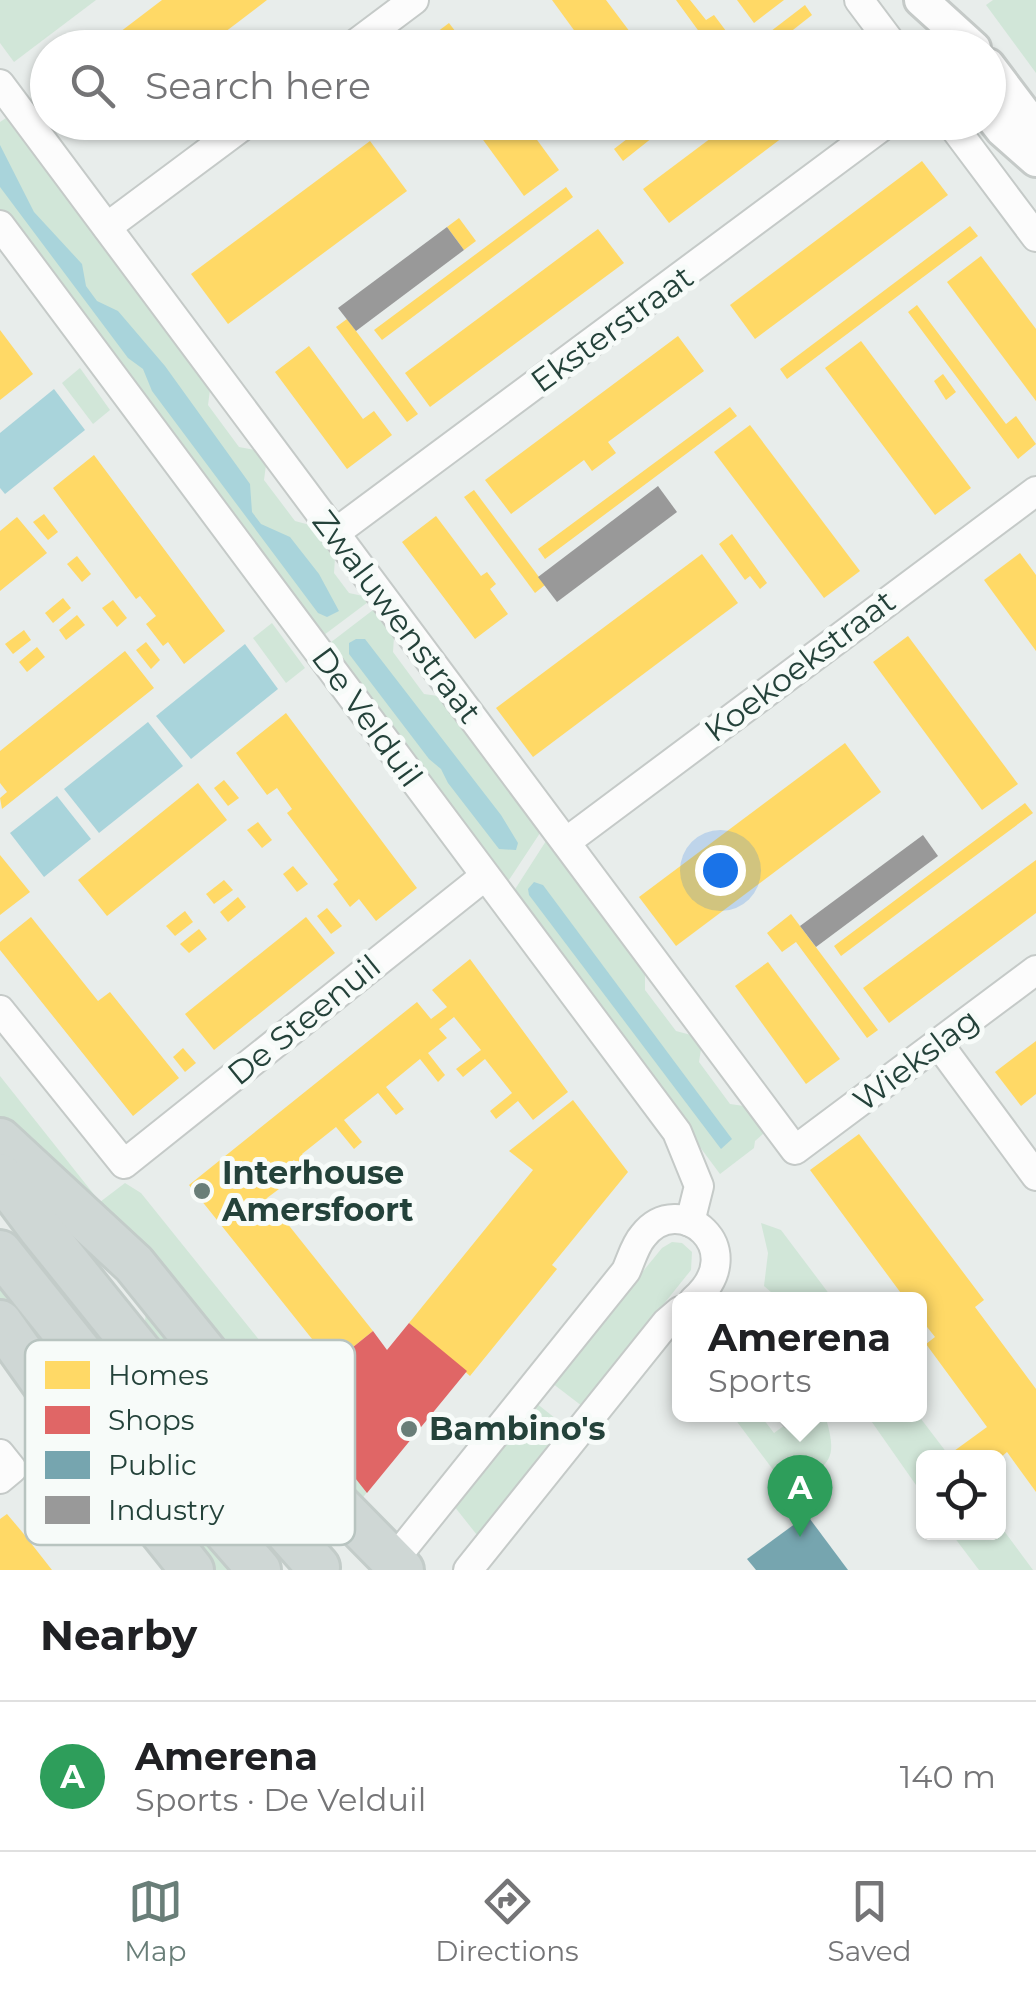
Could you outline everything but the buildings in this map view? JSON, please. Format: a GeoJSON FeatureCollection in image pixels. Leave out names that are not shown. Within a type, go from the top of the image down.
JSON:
{"type":"FeatureCollection","features":[{"type":"Feature","properties":{"kind":"main road"},"geometry":{"type":"LineString","coordinates":[[0,1140],[134,1264],[195,1340]]}},
{"type":"Feature","properties":{"kind":"main road"},"geometry":{"type":"LineString","coordinates":[[0,1175],[63,1293],[94,1340]]}},
{"type":"Feature","properties":{"kind":"main road"},"geometry":{"type":"LineString","coordinates":[[0,1252],[63,1293],[107,1340]]}},
{"type":"Feature","properties":{"kind":"main road"},"geometry":{"type":"LineString","coordinates":[[0,1322],[25,1357]]}},
{"type":"Feature","properties":{"kind":"main road"},"geometry":{"type":"LineString","coordinates":[[355,1526],[393,1567]]}},
{"type":"Feature","properties":{"kind":"main road"},"geometry":{"type":"LineString","coordinates":[[172,1545],[192,1570]]}},
{"type":"Feature","properties":{"kind":"main road"},"geometry":{"type":"LineString","coordinates":[[237,1545],[259,1570]]}},
{"type":"Feature","properties":{"kind":"main road"},"geometry":{"type":"LineString","coordinates":[[298,1545],[318,1567]]}},
{"type":"Feature","properties":{"kind":"street"},"geometry":{"type":"LineString","coordinates":[[374,30],[414,0]]}},
{"type":"Feature","properties":{"kind":"street"},"geometry":{"type":"LineString","coordinates":[[860,0],[882,30]]}},
{"type":"Feature","properties":{"kind":"street"},"geometry":{"type":"LineString","coordinates":[[924,4],[937,30]]}},
{"type":"Feature","properties":{"kind":"street"},"geometry":{"type":"LineString","coordinates":[[924,4],[954,30]]}},
{"type":"Feature","properties":{"kind":"street","name":"Zwaluwenstraat"},"geometry":{"type":"LineString","coordinates":[[0,84],[30,124]]}},
{"type":"Feature","properties":{"kind":"street"},"geometry":{"type":"LineString","coordinates":[[1006,90],[1024,113],[1036,139]]}},
{"type":"Feature","properties":{"kind":"street"},"geometry":{"type":"LineString","coordinates":[[1006,134],[1036,160]]}},
{"type":"Feature","properties":{"kind":"street","name":"Zwaluwenstraat"},"geometry":{"type":"LineString","coordinates":[[42,140],[795,1150]]}},
{"type":"Feature","properties":{"kind":"street"},"geometry":{"type":"LineString","coordinates":[[107,228],[224,140]]}},
{"type":"Feature","properties":{"kind":"street","name":"Eksterstraat"},"geometry":{"type":"LineString","coordinates":[[335,534],[864,140]]}},
{"type":"Feature","properties":{"kind":"street"},"geometry":{"type":"LineString","coordinates":[[963,140],[1036,237]]}},
{"type":"Feature","properties":{"kind":"street","name":"De Velduil"},"geometry":{"type":"LineString","coordinates":[[0,226],[677,1132],[699,1186],[690,1222]]}},
{"type":"Feature","properties":{"kind":"street","name":"Koekoekstraat"},"geometry":{"type":"LineString","coordinates":[[566,842],[1036,491]]}},
{"type":"Feature","properties":{"kind":"street","name":"De Steenuil"},"geometry":{"type":"LineString","coordinates":[[0,1010],[124,1164],[485,876]]}},
{"type":"Feature","properties":{"kind":"street","name":"Wiekslag"},"geometry":{"type":"LineString","coordinates":[[795,1150],[1036,970]]}},
{"type":"Feature","properties":{"kind":"street"},"geometry":{"type":"LineString","coordinates":[[938,1043],[1036,1176]]}},
{"type":"Feature","properties":{"kind":"street"},"geometry":{"type":"LineString","coordinates":[[393,1567],[626,1271],[642,1237],[663,1220],[680,1218],[690,1222],[710,1239],[717,1260],[711,1282],[702,1292]]}},
{"type":"Feature","properties":{"kind":"street"},"geometry":{"type":"LineString","coordinates":[[470,1567],[672,1318]]}},
{"type":"Feature","properties":{"kind":"green space"},"geometry":{"type":"Polygon","coordinates":[[[0,0],[96,0],[56,30],[30,30],[30,50],[14,62],[0,43],[0,0]]]}},
{"type":"Feature","properties":{"kind":"green space"},"geometry":{"type":"Polygon","coordinates":[[[993,0],[1036,0],[1036,73],[1006,30],[986,5],[993,0]]]}},
{"type":"Feature","properties":{"kind":"green space"},"geometry":{"type":"Polygon","coordinates":[[[6,118],[210,390],[208,405],[239,447],[255,450],[266,465],[264,480],[295,521],[310,525],[335,558],[334,573],[349,593],[363,596],[368,602],[320,638],[0,210],[0,122],[6,118]]]}},
{"type":"Feature","properties":{"kind":"green space"},"geometry":{"type":"Polygon","coordinates":[[[80,368],[110,410],[93,424],[62,383],[80,368]]]}},
{"type":"Feature","properties":{"kind":"green space"},"geometry":{"type":"Polygon","coordinates":[[[373,610],[394,637],[393,652],[424,694],[438,696],[540,833],[505,886],[326,646],[373,610]]]}},
{"type":"Feature","properties":{"kind":"green space"},"geometry":{"type":"Polygon","coordinates":[[[272,623],[305,668],[286,683],[253,638],[272,623]]]}},
{"type":"Feature","properties":{"kind":"green space"},"geometry":{"type":"Polygon","coordinates":[[[546,841],[645,974],[645,990],[676,1031],[691,1035],[701,1049],[699,1062],[730,1104],[744,1106],[764,1133],[755,1141],[754,1148],[720,1174],[512,894],[546,841]]]}},
{"type":"Feature","properties":{"kind":"green space"},"geometry":{"type":"Polygon","coordinates":[[[0,1076],[100,1202],[125,1183],[141,1193],[259,1340],[202,1340],[0,1123],[0,1076]]]}},
{"type":"Feature","properties":{"kind":"green space"},"geometry":{"type":"Polygon","coordinates":[[[761,1223],[781,1230],[828,1292],[771,1292],[764,1286],[768,1253],[761,1223]]]}},
{"type":"Feature","properties":{"kind":"green space"},"geometry":{"type":"Polygon","coordinates":[[[672,1242],[682,1243],[692,1252],[691,1270],[582,1406],[552,1383],[662,1248],[672,1242]]]}},
{"type":"Feature","properties":{"kind":"green space"},"geometry":{"type":"Polygon","coordinates":[[[0,1277],[50,1340],[25,1340],[0,1307],[0,1277]]]}},
{"type":"Feature","properties":{"kind":"green space"},"geometry":{"type":"Polygon","coordinates":[[[148,1295],[184,1340],[161,1340],[145,1321],[148,1295]]]}},
{"type":"Feature","properties":{"kind":"green space"},"geometry":{"type":"Polygon","coordinates":[[[536,1403],[565,1426],[477,1535],[454,1506],[536,1403]]]}},
{"type":"Feature","properties":{"kind":"green space"},"geometry":{"type":"Polygon","coordinates":[[[737,1422],[765,1422],[774,1433],[789,1422],[827,1422],[831,1444],[827,1461],[789,1491],[737,1422]]]}},
{"type":"Feature","properties":{"kind":"green space"},"geometry":{"type":"Polygon","coordinates":[[[872,1422],[923,1422],[945,1450],[916,1450],[916,1485],[872,1422]]]}},
{"type":"Feature","properties":{"kind":"green space"},"geometry":{"type":"Polygon","coordinates":[[[355,1448],[381,1475],[355,1505],[355,1448]]]}},
{"type":"Feature","properties":{"kind":"green space"},"geometry":{"type":"Polygon","coordinates":[[[1006,1533],[1033,1570],[979,1570],[956,1540],[1006,1540],[1006,1533]]]}},
{"type":"Feature","properties":{"kind":"green space"},"geometry":{"type":"Polygon","coordinates":[[[183,1545],[209,1545],[229,1570],[202,1570],[183,1545]]]}},
{"type":"Feature","properties":{"kind":"water"},"geometry":{"type":"Polygon","coordinates":[[[0,145],[34,212],[82,264],[86,286],[97,301],[118,311],[165,366],[250,484],[252,512],[261,524],[290,537],[319,574],[339,611],[327,617],[318,613],[152,391],[143,369],[128,358],[0,187],[0,145]]]}},
{"type":"Feature","properties":{"kind":"water"},"geometry":{"type":"Polygon","coordinates":[[[54,389],[85,430],[5,494],[0,488],[0,433],[54,389]]]}},
{"type":"Feature","properties":{"kind":"water"},"geometry":{"type":"Polygon","coordinates":[[[365,639],[501,815],[518,843],[516,850],[499,849],[349,654],[349,643],[365,639]]]}},
{"type":"Feature","properties":{"kind":"water"},"geometry":{"type":"Polygon","coordinates":[[[245,644],[278,689],[191,759],[156,716],[245,644]]]}},
{"type":"Feature","properties":{"kind":"water"},"geometry":{"type":"Polygon","coordinates":[[[148,722],[183,766],[99,833],[64,789],[148,722]]]}},
{"type":"Feature","properties":{"kind":"water"},"geometry":{"type":"Polygon","coordinates":[[[57,796],[91,839],[44,877],[10,833],[57,796]]]}},
{"type":"Feature","properties":{"kind":"water"},"geometry":{"type":"Polygon","coordinates":[[[534,882],[543,885],[732,1139],[721,1149],[529,895],[528,889],[534,882]]]}},
{"type":"Feature","properties":{"kind":"place","name":"Interhouse Amersfoort"},"geometry":{"type":"Point","coordinates":[202,1191]}},
{"type":"Feature","properties":{"kind":"place","name":"Bambino's"},"geometry":{"type":"Point","coordinates":[409,1429]}},
{"type":"Feature","properties":{"kind":"place","name":"Amerena"},"geometry":{"type":"Point","coordinates":[800,1537]}}]}
